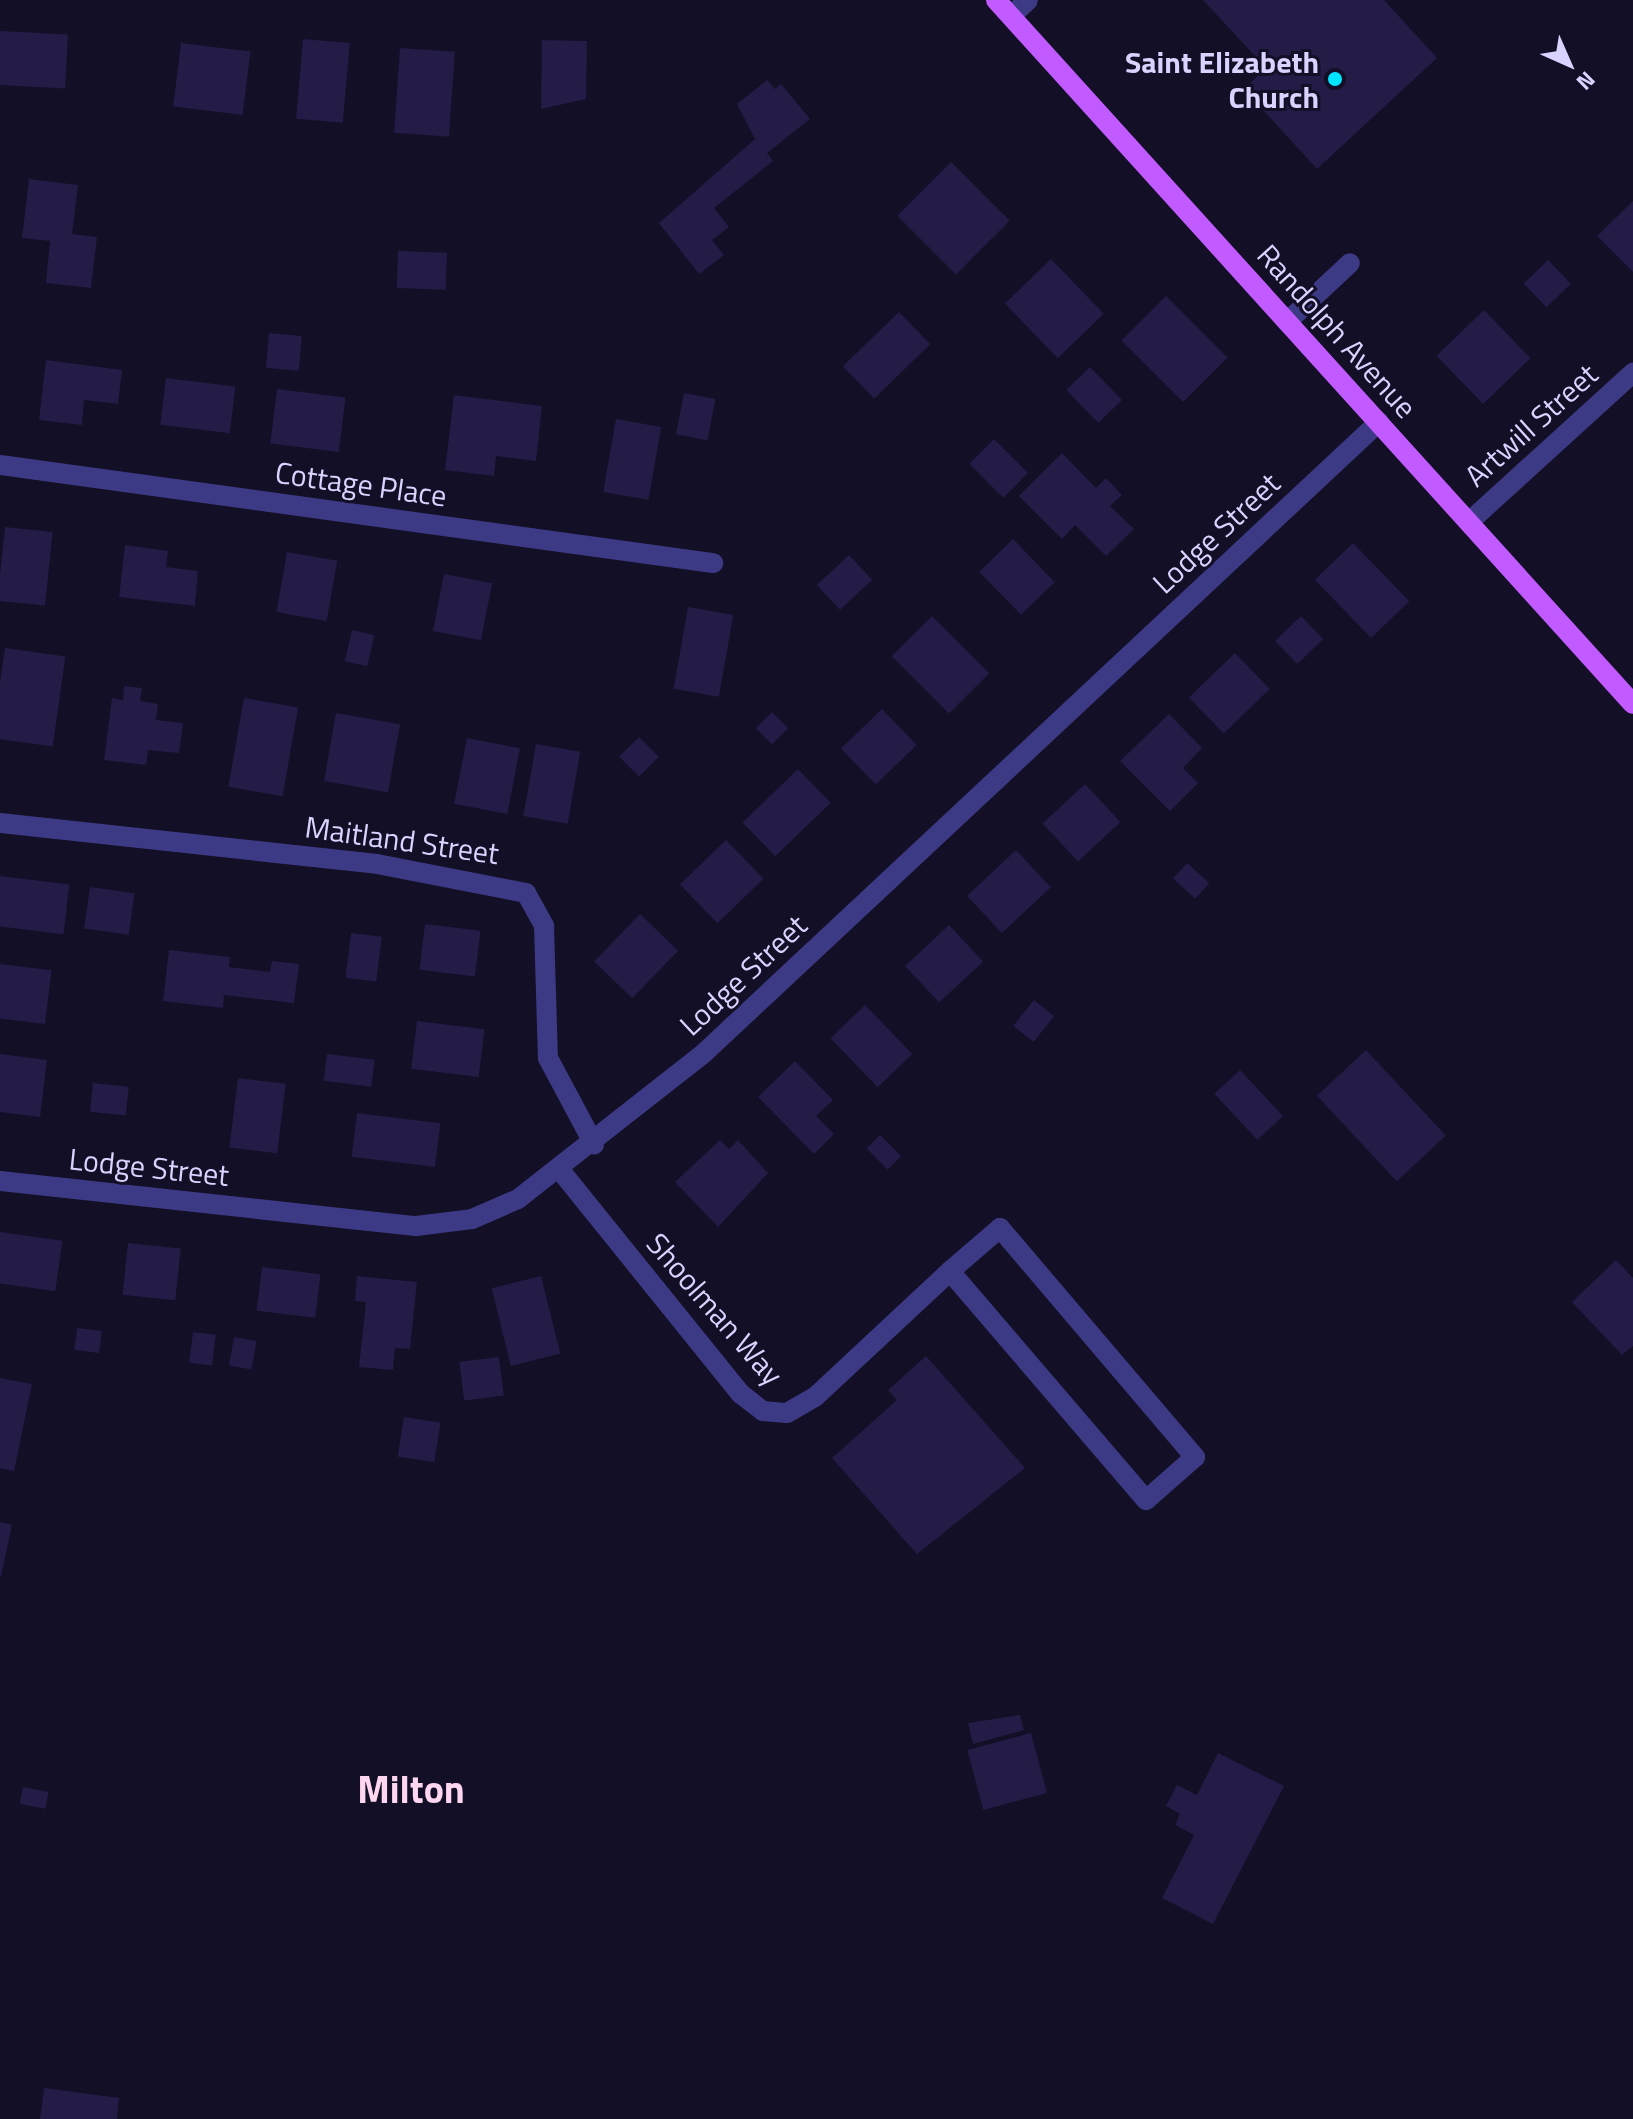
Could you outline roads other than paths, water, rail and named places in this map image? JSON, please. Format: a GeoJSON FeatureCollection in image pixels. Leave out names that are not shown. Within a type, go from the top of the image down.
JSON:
{"type":"FeatureCollection","features":[{"type":"Feature","properties":{"kind":"main road","name":"Randolph Avenue"},"geometry":{"type":"LineString","coordinates":[[996,0],[1633,704]]}},
{"type":"Feature","properties":{"kind":"street"},"geometry":{"type":"LineString","coordinates":[[1011,16],[1028,0]]}},
{"type":"Feature","properties":{"kind":"street"},"geometry":{"type":"LineString","coordinates":[[1287,322],[1350,263]]}},
{"type":"Feature","properties":{"kind":"street","name":"Artwill Street"},"geometry":{"type":"LineString","coordinates":[[1469,522],[1633,373]]}},
{"type":"Feature","properties":{"kind":"street","name":"Lodge Street"},"geometry":{"type":"LineString","coordinates":[[0,1181],[416,1226],[494,1211],[560,1170],[704,1053],[1379,422]]}},
{"type":"Feature","properties":{"kind":"street","name":"Cottage Place"},"geometry":{"type":"LineString","coordinates":[[0,465],[713,563]]}},
{"type":"Feature","properties":{"kind":"street","name":"Maitland Street"},"geometry":{"type":"LineString","coordinates":[[0,823],[377,864],[526,893],[544,926],[548,1058],[594,1144]]}},
{"type":"Feature","properties":{"kind":"street","name":"Shoolman Way"},"geometry":{"type":"LineString","coordinates":[[560,1170],[741,1394],[763,1411],[787,1413],[815,1397],[950,1271],[1000,1228],[1195,1457],[1146,1500],[950,1271]]}},
{"type":"Feature","properties":{"kind":"place","name":"Saint Elizabeth Church"},"geometry":{"type":"Point","coordinates":[1335,79]}},
{"type":"Feature","properties":{"kind":"district","name":"Milton"},"geometry":{"type":"Point","coordinates":[411,1790]}}]}
